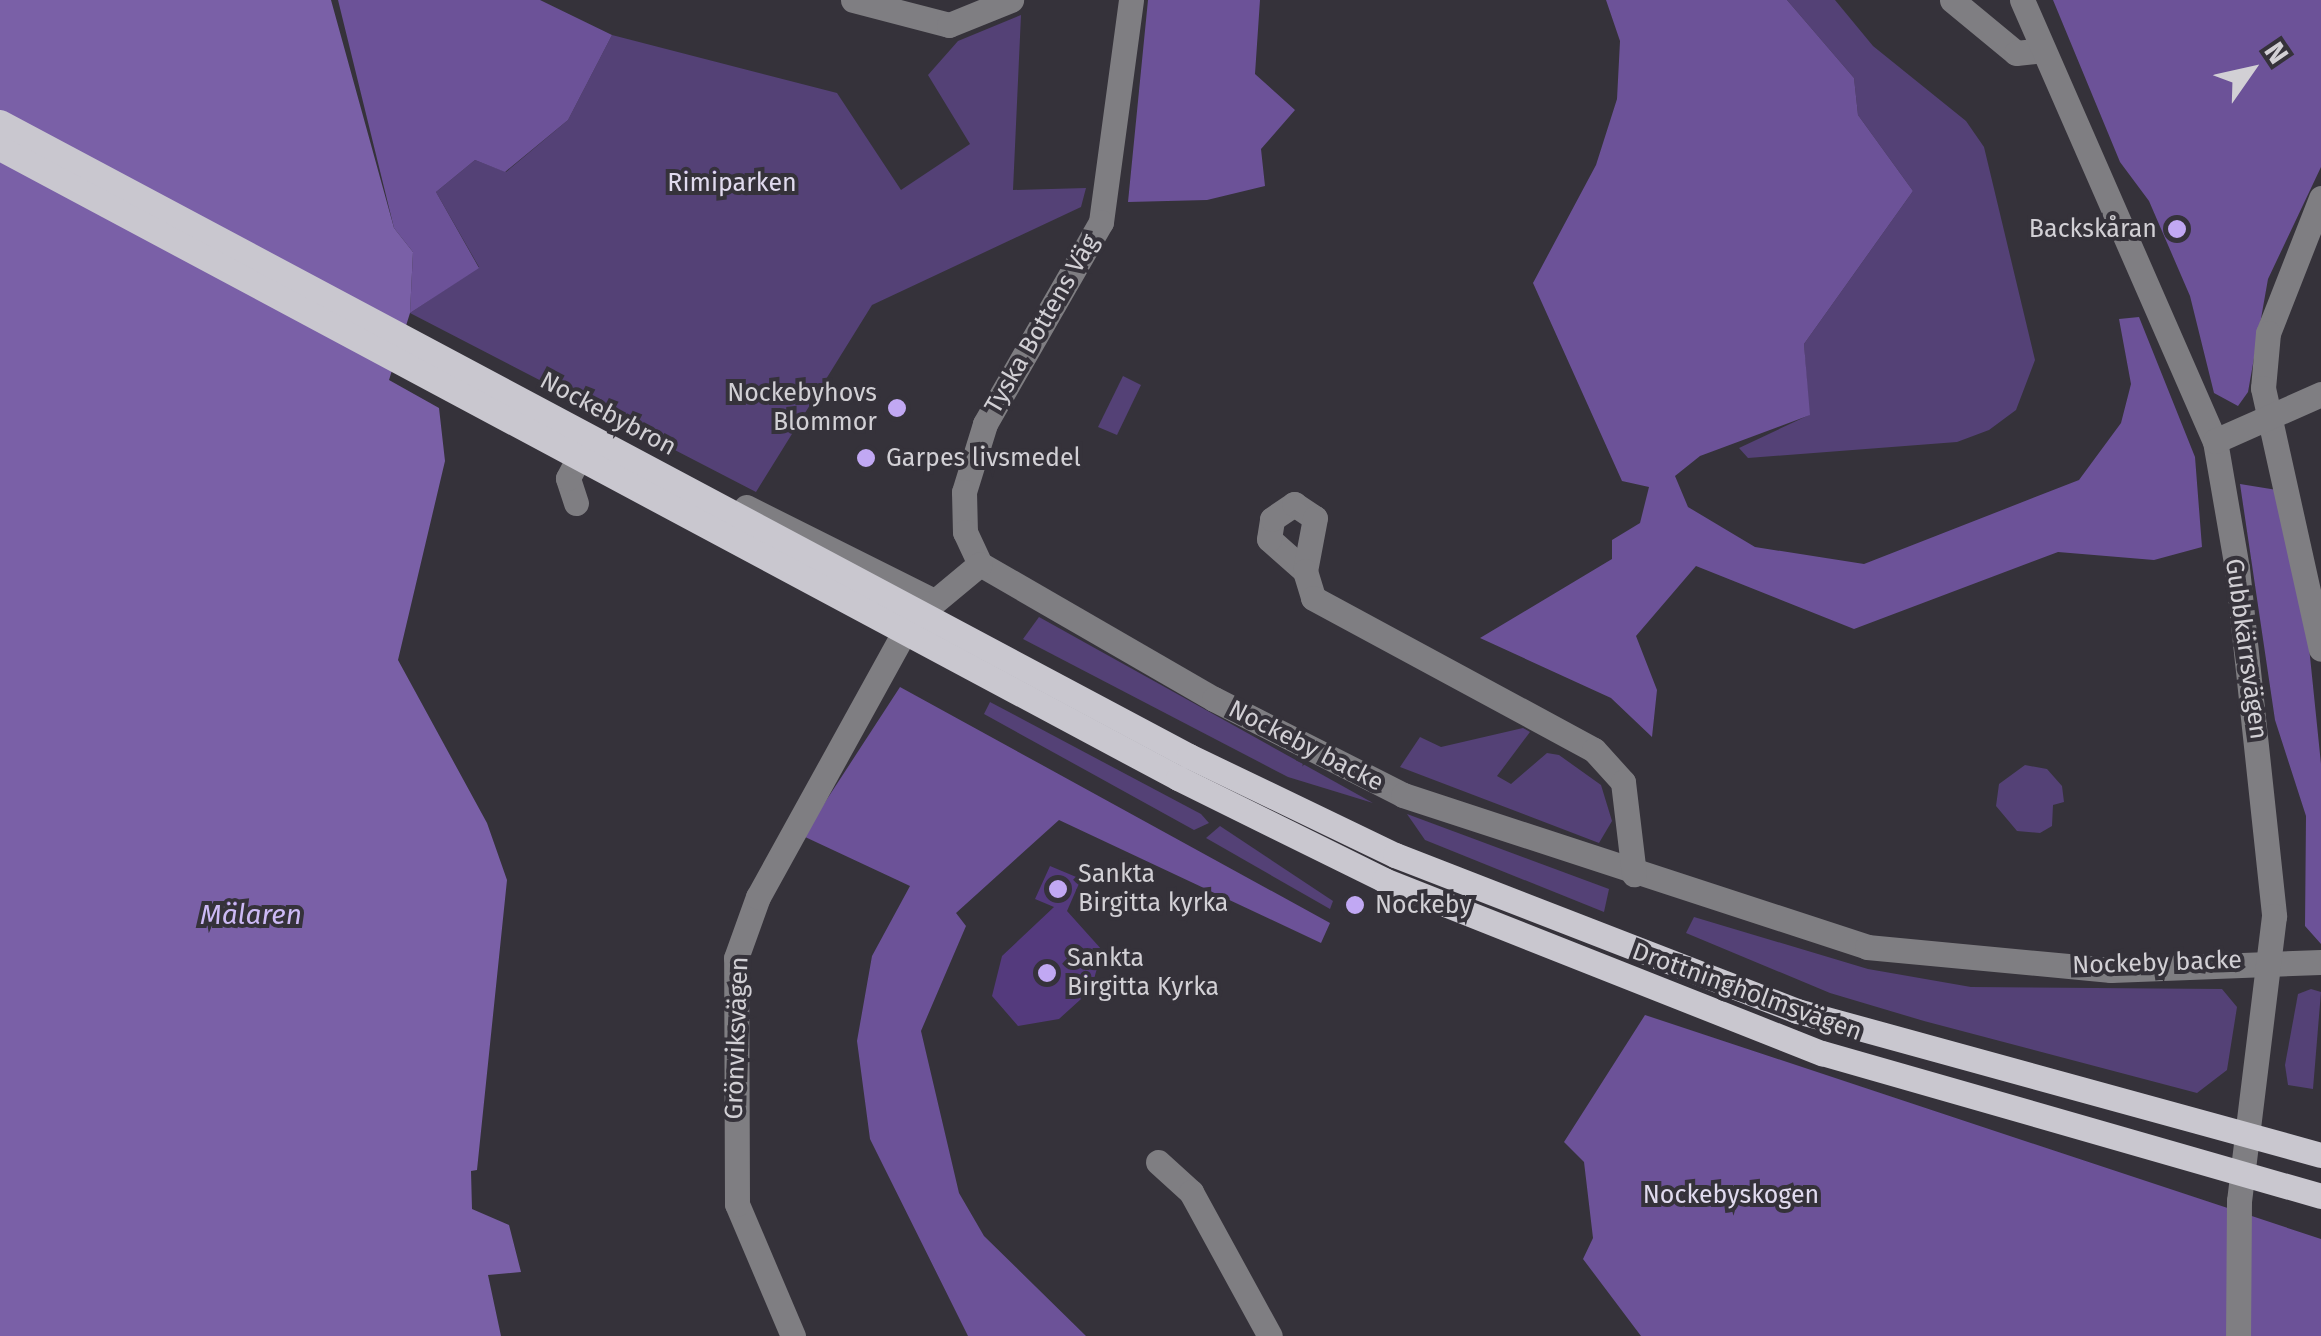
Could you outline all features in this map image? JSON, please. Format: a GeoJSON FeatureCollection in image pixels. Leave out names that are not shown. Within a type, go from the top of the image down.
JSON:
{"type":"FeatureCollection","features":[{"type":"Feature","properties":{"kind":"main road","name":"Nockebybron"},"geometry":{"type":"LineString","coordinates":[[0,122],[1183,767]]}},
{"type":"Feature","properties":{"kind":"main road","name":"Nockebybron"},"geometry":{"type":"LineString","coordinates":[[0,148],[1183,767]]}},
{"type":"Feature","properties":{"kind":"main road","name":"Drottningholmsvägen"},"geometry":{"type":"LineString","coordinates":[[1183,767],[1686,971],[1797,1010],[2321,1156]]}},
{"type":"Feature","properties":{"kind":"main road","name":"Drottningholmsvägen"},"geometry":{"type":"LineString","coordinates":[[1183,767],[1384,880],[1658,994],[1822,1054],[2321,1196]]}},
{"type":"Feature","properties":{"kind":"street"},"geometry":{"type":"LineString","coordinates":[[853,0],[949,25],[1011,0]]}},
{"type":"Feature","properties":{"kind":"street","name":"Tyska Bottens Väg"},"geometry":{"type":"LineString","coordinates":[[988,570],[966,532],[964,492],[985,424],[1101,222],[1131,0]]}},
{"type":"Feature","properties":{"kind":"street"},"geometry":{"type":"LineString","coordinates":[[1952,0],[2016,54],[2043,50]]}},
{"type":"Feature","properties":{"kind":"street","name":"Gubbkärrsvägen"},"geometry":{"type":"LineString","coordinates":[[2022,0],[2214,441],[2271,849],[2272,958],[2243,1176],[2238,1336]]}},
{"type":"Feature","properties":{"kind":"street"},"geometry":{"type":"LineString","coordinates":[[2321,198],[2268,333],[2266,419],[2321,649]]}},
{"type":"Feature","properties":{"kind":"street"},"geometry":{"type":"LineString","coordinates":[[2214,441],[2321,394]]}},
{"type":"Feature","properties":{"kind":"street"},"geometry":{"type":"LineString","coordinates":[[576,503],[567,487],[577,461],[622,444],[934,601]]}},
{"type":"Feature","properties":{"kind":"street","name":"Grönviksvägen"},"geometry":{"type":"LineString","coordinates":[[793,1336],[737,1204],[736,958],[808,801],[909,623],[934,601],[988,570]]}},
{"type":"Feature","properties":{"kind":"street","name":"Nockeby backe"},"geometry":{"type":"LineString","coordinates":[[988,570],[1402,795],[1634,874],[1867,947],[1970,962],[2111,970],[2272,958],[2321,962]]}},
{"type":"Feature","properties":{"kind":"street"},"geometry":{"type":"LineString","coordinates":[[1305,571],[1313,598],[1344,619],[1594,750],[1623,782],[1634,874]]}},
{"type":"Feature","properties":{"kind":"street"},"geometry":{"type":"LineString","coordinates":[[1158,1162],[1192,1192],[1270,1336]]}},
{"type":"Feature","properties":{"kind":"green space"},"geometry":{"type":"Polygon","coordinates":[[[338,0],[540,0],[612,35],[568,120],[505,172],[475,160],[436,192],[479,268],[410,313],[413,252],[394,228],[338,0]]]}},
{"type":"Feature","properties":{"kind":"green space"},"geometry":{"type":"Polygon","coordinates":[[[1148,0],[1260,0],[1255,74],[1295,110],[1261,149],[1265,186],[1207,200],[1128,202],[1148,0]]]}},
{"type":"Feature","properties":{"kind":"green space"},"geometry":{"type":"Polygon","coordinates":[[[1606,0],[1787,0],[1854,78],[1858,115],[1913,191],[1804,344],[1810,415],[1700,456],[1675,476],[1688,507],[1755,547],[1864,564],[2079,480],[2121,423],[2131,384],[2119,319],[2139,317],[2195,457],[2202,547],[2154,560],[2058,552],[1854,629],[1696,566],[1636,636],[1657,690],[1652,737],[1611,698],[1480,638],[1612,559],[1612,540],[1640,523],[1649,487],[1622,481],[1533,283],[1596,165],[1617,99],[1620,41],[1606,0]]]}},
{"type":"Feature","properties":{"kind":"green space"},"geometry":{"type":"Polygon","coordinates":[[[1787,0],[1835,0],[1873,46],[1966,121],[1984,147],[2035,360],[2016,410],[1989,430],[1957,442],[1748,458],[1739,448],[1809,415],[1804,344],[1913,191],[1858,115],[1854,78],[1787,0]]]}},
{"type":"Feature","properties":{"kind":"green space"},"geometry":{"type":"Polygon","coordinates":[[[2053,0],[2321,0],[2321,167],[2268,279],[2248,392],[2238,406],[2214,393],[2190,296],[2149,201],[2120,162],[2053,0]]]}},
{"type":"Feature","properties":{"kind":"green space","name":"Rimiparken"},"geometry":{"type":"Polygon","coordinates":[[[1021,15],[1013,190],[1086,188],[1081,207],[872,305],[756,492],[410,313],[479,267],[436,192],[475,160],[506,172],[568,120],[612,35],[837,93],[901,190],[970,144],[928,75],[958,41],[1021,15]]]}},
{"type":"Feature","properties":{"kind":"green space"},"geometry":{"type":"Polygon","coordinates":[[[1123,376],[1141,385],[1117,435],[1098,427],[1123,376]]]}},
{"type":"Feature","properties":{"kind":"green space"},"geometry":{"type":"Polygon","coordinates":[[[2240,484],[2277,490],[2304,598],[2321,764],[2321,944],[2305,926],[2306,816],[2275,720],[2240,484]]]}},
{"type":"Feature","properties":{"kind":"green space"},"geometry":{"type":"Polygon","coordinates":[[[1039,617],[1373,803],[1288,777],[1023,639],[1039,617]]]}},
{"type":"Feature","properties":{"kind":"green space"},"geometry":{"type":"Polygon","coordinates":[[[900,687],[1330,923],[1321,943],[1059,820],[956,913],[966,926],[921,1031],[959,1193],[984,1236],[1086,1336],[968,1336],[870,1139],[857,1041],[872,956],[910,886],[803,836],[900,687]]]}},
{"type":"Feature","properties":{"kind":"green space"},"geometry":{"type":"Polygon","coordinates":[[[990,702],[1201,814],[1209,823],[1194,830],[984,714],[990,702]]]}},
{"type":"Feature","properties":{"kind":"green space"},"geometry":{"type":"Polygon","coordinates":[[[1523,728],[1530,732],[1497,776],[1511,784],[1547,753],[1559,755],[1601,785],[1612,821],[1599,843],[1400,767],[1420,737],[1441,747],[1523,728]]]}},
{"type":"Feature","properties":{"kind":"green space"},"geometry":{"type":"Polygon","coordinates":[[[2025,765],[2047,769],[2062,786],[2064,802],[2053,805],[2052,826],[2040,833],[2017,831],[1996,806],[1999,784],[2025,765]]]}},
{"type":"Feature","properties":{"kind":"green space"},"geometry":{"type":"Polygon","coordinates":[[[1407,814],[1609,889],[1604,912],[1425,840],[1407,814]]]}},
{"type":"Feature","properties":{"kind":"green space"},"geometry":{"type":"Polygon","coordinates":[[[1220,826],[1333,901],[1330,909],[1206,838],[1220,826]]]}},
{"type":"Feature","properties":{"kind":"green space"},"geometry":{"type":"Polygon","coordinates":[[[1694,917],[1868,969],[1971,987],[2222,989],[2237,1007],[2227,1070],[2197,1093],[1924,1021],[1830,993],[1686,933],[1694,917]]]}},
{"type":"Feature","properties":{"kind":"green space"},"geometry":{"type":"Polygon","coordinates":[[[2311,989],[2321,992],[2313,1089],[2288,1085],[2285,1065],[2298,994],[2311,989]]]}},
{"type":"Feature","properties":{"kind":"green space","name":"Nockebyskogen"},"geometry":{"type":"Polygon","coordinates":[[[1645,1015],[2321,1239],[2321,1336],[1641,1336],[1583,1259],[1593,1238],[1584,1162],[1564,1142],[1645,1015]]]}},
{"type":"Feature","properties":{"kind":"water","name":"Mälaren"},"geometry":{"type":"Polygon","coordinates":[[[0,0],[331,0],[394,228],[413,252],[410,313],[389,380],[439,408],[445,461],[398,660],[487,823],[507,880],[477,1170],[471,1171],[472,1209],[509,1225],[521,1272],[488,1275],[501,1336],[0,1336],[0,0]]]}},
{"type":"Feature","properties":{"kind":"building","name":"Sankta Birgitta Kyrka"},"geometry":{"type":"Polygon","coordinates":[[[1050,866],[1081,879],[1067,911],[1102,950],[1091,990],[1059,1019],[1018,1026],[992,996],[1002,956],[1054,907],[1035,899],[1050,866]]]}},
{"type":"Feature","properties":{"kind":"place","name":"Backskåran"},"geometry":{"type":"Point","coordinates":[2177,229]}},
{"type":"Feature","properties":{"kind":"place","name":"Nockebyhovs Blommor"},"geometry":{"type":"Point","coordinates":[897,408]}},
{"type":"Feature","properties":{"kind":"place","name":"Garpes livsmedel"},"geometry":{"type":"Point","coordinates":[866,458]}},
{"type":"Feature","properties":{"kind":"place","name":"Sankta Birgitta kyrka"},"geometry":{"type":"Point","coordinates":[1058,889]}},
{"type":"Feature","properties":{"kind":"place","name":"Nockeby"},"geometry":{"type":"Point","coordinates":[1355,905]}},
{"type":"Feature","properties":{"kind":"place","name":"Sankta Birgitta Kyrka"},"geometry":{"type":"Point","coordinates":[1047,973]}}]}
